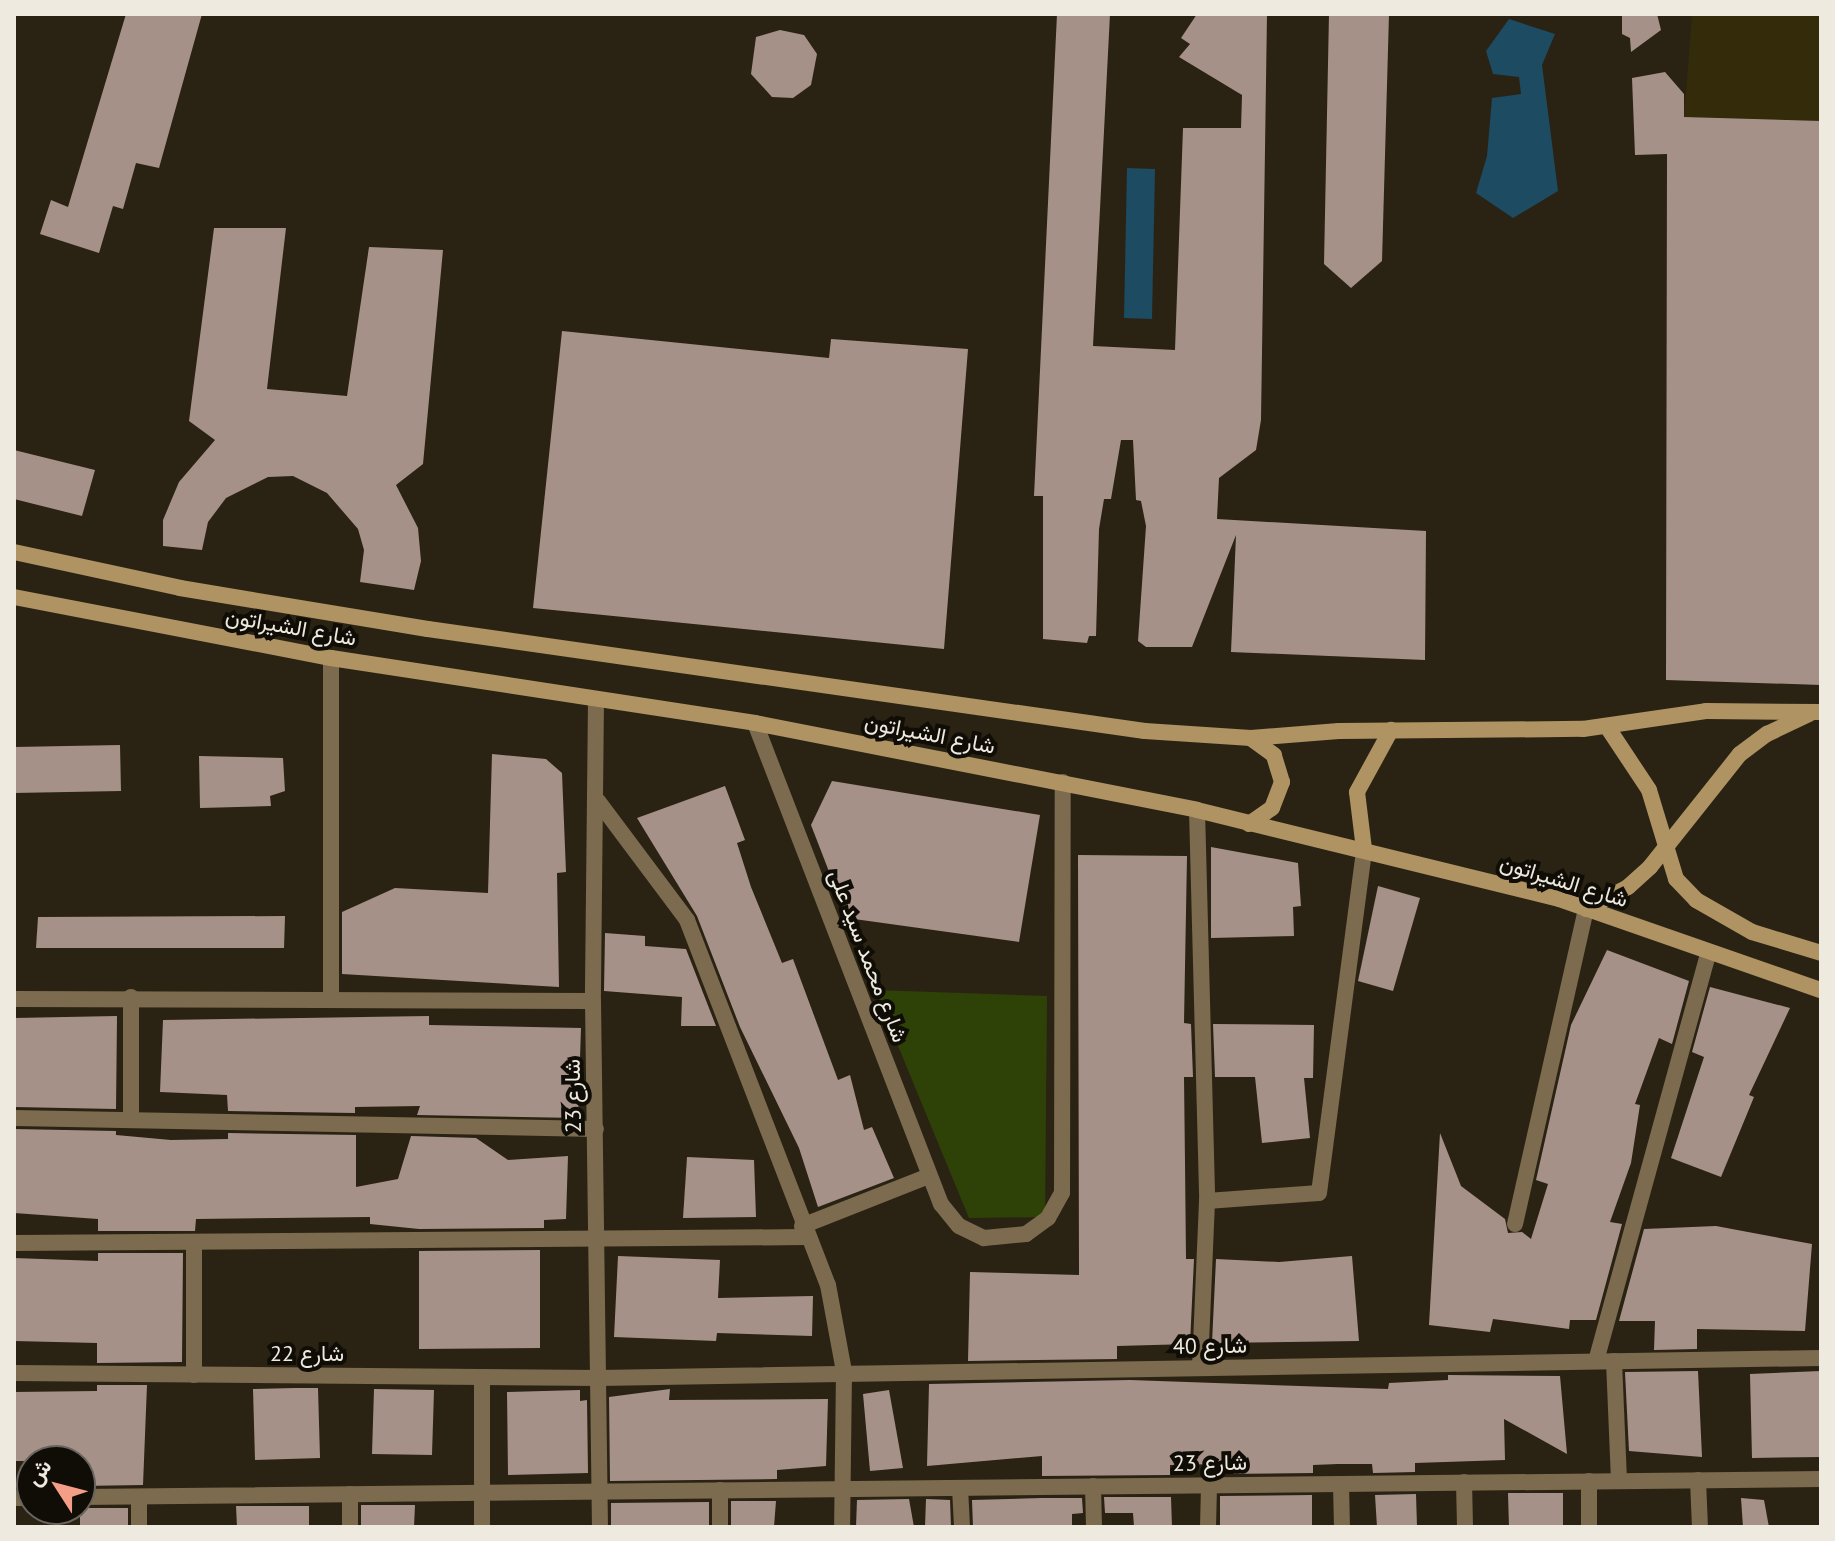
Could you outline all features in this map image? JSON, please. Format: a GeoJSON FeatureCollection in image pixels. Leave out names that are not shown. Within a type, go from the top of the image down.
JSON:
{"type":"FeatureCollection","features":[{"type":"Feature","properties":{"kind":"street","name":"شارع الشيراتون"},"geometry":{"type":"LineString","coordinates":[[14,552],[180,588],[600,655],[1145,731],[1251,738],[1391,730],[1608,728],[1706,711],[1818,712]]}},
{"type":"Feature","properties":{"kind":"street","name":"شارع الشيراتون"},"geometry":{"type":"LineString","coordinates":[[14,597],[331,658],[755,723],[1197,810],[1364,849],[1586,909],[1708,954],[1821,990]]}},
{"type":"Feature","properties":{"kind":"street"},"geometry":{"type":"LineString","coordinates":[[331,658],[331,999]]}},
{"type":"Feature","properties":{"kind":"street","name":"شارع 23"},"geometry":{"type":"LineString","coordinates":[[596,700],[598,801],[593,1001],[599,1240],[600,1527]]}},
{"type":"Feature","properties":{"kind":"street"},"geometry":{"type":"LineString","coordinates":[[1515,1224],[1586,909],[1628,887],[1740,754],[1767,734],[1818,712]]}},
{"type":"Feature","properties":{"kind":"street","name":"شارع محمد سيد على"},"geometry":{"type":"LineString","coordinates":[[755,723],[941,1204],[959,1226],[998,1240],[1038,1227],[1062,1193],[1063,782]]}},
{"type":"Feature","properties":{"kind":"street"},"geometry":{"type":"LineString","coordinates":[[1608,728],[1649,790],[1676,879],[1696,900],[1752,932],[1821,953]]}},
{"type":"Feature","properties":{"kind":"street"},"geometry":{"type":"LineString","coordinates":[[1207,1201],[1319,1193],[1364,849],[1357,792],[1391,730]]}},
{"type":"Feature","properties":{"kind":"street"},"geometry":{"type":"LineString","coordinates":[[1249,824],[1272,808],[1282,782],[1274,755],[1251,738]]}},
{"type":"Feature","properties":{"kind":"street"},"geometry":{"type":"LineString","coordinates":[[598,801],[687,920],[804,1232],[828,1285],[844,1371],[842,1527]]}},
{"type":"Feature","properties":{"kind":"street"},"geometry":{"type":"LineString","coordinates":[[1197,810],[1207,1201],[1200,1368]]}},
{"type":"Feature","properties":{"kind":"street"},"geometry":{"type":"LineString","coordinates":[[1596,1361],[1708,954]]}},
{"type":"Feature","properties":{"kind":"street"},"geometry":{"type":"LineString","coordinates":[[131,997],[131,1119]]}},
{"type":"Feature","properties":{"kind":"street"},"geometry":{"type":"LineString","coordinates":[[14,999],[131,997],[593,1001]]}},
{"type":"Feature","properties":{"kind":"street"},"geometry":{"type":"LineString","coordinates":[[14,1118],[596,1129]]}},
{"type":"Feature","properties":{"kind":"street"},"geometry":{"type":"LineString","coordinates":[[14,1243],[599,1240],[804,1232],[929,1176]]}},
{"type":"Feature","properties":{"kind":"street"},"geometry":{"type":"LineString","coordinates":[[194,1242],[194,1375]]}},
{"type":"Feature","properties":{"kind":"street","name":"شارع 40"},"geometry":{"type":"LineString","coordinates":[[599,1378],[844,1371],[1821,1358]]}},
{"type":"Feature","properties":{"kind":"street"},"geometry":{"type":"LineString","coordinates":[[1614,1361],[1619,1481]]}},
{"type":"Feature","properties":{"kind":"street","name":"شارع 22"},"geometry":{"type":"LineString","coordinates":[[14,1373],[599,1378]]}},
{"type":"Feature","properties":{"kind":"street"},"geometry":{"type":"LineString","coordinates":[[482,1377],[482,1527]]}},
{"type":"Feature","properties":{"kind":"street","name":"شارع 23"},"geometry":{"type":"LineString","coordinates":[[96,1497],[1821,1479]]}},
{"type":"Feature","properties":{"kind":"street"},"geometry":{"type":"LineString","coordinates":[[1698,1480],[1700,1527]]}},
{"type":"Feature","properties":{"kind":"street"},"geometry":{"type":"LineString","coordinates":[[1589,1481],[1589,1527]]}},
{"type":"Feature","properties":{"kind":"street"},"geometry":{"type":"LineString","coordinates":[[1464,1482],[1465,1527]]}},
{"type":"Feature","properties":{"kind":"street"},"geometry":{"type":"LineString","coordinates":[[1341,1484],[1342,1527]]}},
{"type":"Feature","properties":{"kind":"street"},"geometry":{"type":"LineString","coordinates":[[1208,1527],[1209,1485]]}},
{"type":"Feature","properties":{"kind":"street"},"geometry":{"type":"LineString","coordinates":[[1093,1486],[1094,1527]]}},
{"type":"Feature","properties":{"kind":"street"},"geometry":{"type":"LineString","coordinates":[[960,1488],[962,1527]]}},
{"type":"Feature","properties":{"kind":"street"},"geometry":{"type":"LineString","coordinates":[[720,1490],[720,1527]]}},
{"type":"Feature","properties":{"kind":"street"},"geometry":{"type":"LineString","coordinates":[[350,1494],[350,1527]]}},
{"type":"Feature","properties":{"kind":"street"},"geometry":{"type":"LineString","coordinates":[[139,1497],[139,1527]]}},
{"type":"Feature","properties":{"kind":"green space"},"geometry":{"type":"Polygon","coordinates":[[[875,990],[1047,996],[1045,1217],[969,1218],[875,990]]]}},
{"type":"Feature","properties":{"kind":"sand"},"geometry":{"type":"Polygon","coordinates":[[[1692,14],[1821,14],[1821,121],[1684,117],[1692,14]]]}},
{"type":"Feature","properties":{"kind":"water"},"geometry":{"type":"Polygon","coordinates":[[[1509,19],[1555,34],[1542,65],[1558,191],[1513,218],[1476,193],[1487,156],[1492,98],[1521,94],[1519,77],[1493,74],[1486,51],[1509,19]]]}},
{"type":"Feature","properties":{"kind":"water"},"geometry":{"type":"Polygon","coordinates":[[[1127,168],[1155,169],[1152,319],[1124,318],[1127,168]]]}},
{"type":"Feature","properties":{"kind":"building"},"geometry":{"type":"Polygon","coordinates":[[[126,14],[202,14],[159,168],[136,163],[123,209],[113,206],[99,253],[40,234],[51,200],[68,207],[126,14]]]}},
{"type":"Feature","properties":{"kind":"building"},"geometry":{"type":"Polygon","coordinates":[[[1057,14],[1110,14],[1093,346],[1175,350],[1183,128],[1241,128],[1242,95],[1179,57],[1190,44],[1181,38],[1197,14],[1267,14],[1261,420],[1256,450],[1219,478],[1217,519],[1426,531],[1425,660],[1231,652],[1236,535],[1192,647],[1146,647],[1138,641],[1146,526],[1141,501],[1136,500],[1133,440],[1121,440],[1111,499],[1104,499],[1099,529],[1096,636],[1089,636],[1087,643],[1043,639],[1043,496],[1034,496],[1057,14]]]}},
{"type":"Feature","properties":{"kind":"building"},"geometry":{"type":"Polygon","coordinates":[[[1329,14],[1389,14],[1382,261],[1351,288],[1324,264],[1329,14]]]}},
{"type":"Feature","properties":{"kind":"building"},"geometry":{"type":"Polygon","coordinates":[[[1622,14],[1657,14],[1661,30],[1631,52],[1630,38],[1622,34],[1622,14]]]}},
{"type":"Feature","properties":{"kind":"building"},"geometry":{"type":"Polygon","coordinates":[[[780,30],[804,35],[817,54],[811,85],[793,98],[772,97],[751,74],[756,37],[780,30]]]}},
{"type":"Feature","properties":{"kind":"building"},"geometry":{"type":"Polygon","coordinates":[[[1665,72],[1684,94],[1684,117],[1821,121],[1821,685],[1666,680],[1667,154],[1635,155],[1632,78],[1665,72]]]}},
{"type":"Feature","properties":{"kind":"building"},"geometry":{"type":"Polygon","coordinates":[[[214,228],[286,228],[267,389],[347,396],[369,247],[443,250],[423,464],[396,485],[418,528],[421,561],[414,590],[360,582],[364,550],[358,529],[327,493],[293,476],[268,477],[226,498],[208,522],[202,550],[163,546],[163,520],[179,482],[215,440],[189,421],[214,228]]]}},
{"type":"Feature","properties":{"kind":"building"},"geometry":{"type":"Polygon","coordinates":[[[562,331],[829,358],[831,339],[968,349],[944,649],[533,608],[562,331]]]}},
{"type":"Feature","properties":{"kind":"building"},"geometry":{"type":"Polygon","coordinates":[[[14,450],[95,470],[82,516],[14,499],[14,450]]]}},
{"type":"Feature","properties":{"kind":"building"},"geometry":{"type":"Polygon","coordinates":[[[120,745],[121,791],[14,793],[14,747],[120,745]]]}},
{"type":"Feature","properties":{"kind":"building"},"geometry":{"type":"Polygon","coordinates":[[[492,754],[546,759],[562,773],[566,872],[557,873],[559,987],[342,974],[342,912],[395,888],[488,893],[492,754]]]}},
{"type":"Feature","properties":{"kind":"building"},"geometry":{"type":"Polygon","coordinates":[[[199,756],[283,758],[285,791],[270,796],[271,806],[200,808],[199,756]]]}},
{"type":"Feature","properties":{"kind":"building"},"geometry":{"type":"Polygon","coordinates":[[[832,781],[1040,815],[1019,942],[847,918],[811,825],[832,781]]]}},
{"type":"Feature","properties":{"kind":"building"},"geometry":{"type":"Polygon","coordinates":[[[725,786],[745,840],[737,843],[751,887],[782,963],[793,959],[838,1080],[850,1075],[864,1130],[872,1127],[894,1178],[818,1207],[799,1148],[740,1027],[697,916],[637,818],[725,786]]]}},
{"type":"Feature","properties":{"kind":"building"},"geometry":{"type":"Polygon","coordinates":[[[1211,847],[1298,863],[1301,906],[1293,907],[1294,936],[1211,938],[1211,847]]]}},
{"type":"Feature","properties":{"kind":"building"},"geometry":{"type":"Polygon","coordinates":[[[1078,855],[1187,856],[1184,1023],[1191,1024],[1193,1077],[1184,1077],[1186,1259],[1194,1259],[1190,1344],[1117,1346],[1117,1359],[968,1361],[970,1272],[1079,1275],[1078,855]]]}},
{"type":"Feature","properties":{"kind":"building"},"geometry":{"type":"Polygon","coordinates":[[[1378,886],[1420,898],[1393,991],[1358,981],[1378,886]]]}},
{"type":"Feature","properties":{"kind":"building"},"geometry":{"type":"Polygon","coordinates":[[[285,916],[284,948],[36,948],[38,917],[285,916]]]}},
{"type":"Feature","properties":{"kind":"building"},"geometry":{"type":"Polygon","coordinates":[[[605,933],[645,936],[645,946],[686,949],[716,1026],[681,1026],[682,997],[604,991],[605,933]]]}},
{"type":"Feature","properties":{"kind":"building"},"geometry":{"type":"Polygon","coordinates":[[[1607,950],[1689,981],[1672,1044],[1659,1038],[1635,1104],[1640,1105],[1631,1163],[1610,1222],[1622,1224],[1596,1320],[1570,1320],[1569,1329],[1493,1319],[1490,1332],[1429,1325],[1440,1133],[1461,1186],[1505,1219],[1508,1233],[1522,1232],[1531,1239],[1548,1184],[1536,1180],[1571,1025],[1607,950]]]}},
{"type":"Feature","properties":{"kind":"building"},"geometry":{"type":"Polygon","coordinates":[[[1710,987],[1790,1008],[1749,1095],[1754,1097],[1721,1177],[1671,1158],[1704,1057],[1692,1052],[1710,987]]]}},
{"type":"Feature","properties":{"kind":"building"},"geometry":{"type":"Polygon","coordinates":[[[117,1016],[116,1109],[14,1107],[14,1018],[117,1016]]]}},
{"type":"Feature","properties":{"kind":"building"},"geometry":{"type":"Polygon","coordinates":[[[429,1016],[429,1025],[581,1028],[578,1118],[417,1115],[420,1106],[355,1107],[355,1113],[228,1111],[227,1095],[160,1092],[163,1020],[429,1016]]]}},
{"type":"Feature","properties":{"kind":"building"},"geometry":{"type":"Polygon","coordinates":[[[1213,1024],[1314,1025],[1313,1078],[1304,1078],[1310,1138],[1262,1143],[1255,1077],[1215,1077],[1213,1024]]]}},
{"type":"Feature","properties":{"kind":"building"},"geometry":{"type":"Polygon","coordinates":[[[14,1129],[116,1131],[116,1135],[171,1140],[228,1139],[228,1133],[356,1135],[356,1187],[398,1179],[411,1136],[476,1138],[508,1160],[568,1156],[566,1219],[544,1220],[544,1228],[419,1229],[370,1224],[370,1217],[196,1219],[195,1231],[98,1231],[98,1219],[14,1213],[14,1129]]]}},
{"type":"Feature","properties":{"kind":"building"},"geometry":{"type":"Polygon","coordinates":[[[687,1157],[754,1160],[756,1217],[683,1218],[687,1157]]]}},
{"type":"Feature","properties":{"kind":"building"},"geometry":{"type":"Polygon","coordinates":[[[1716,1226],[1812,1244],[1805,1331],[1697,1329],[1697,1349],[1654,1350],[1655,1321],[1619,1321],[1644,1229],[1716,1226]]]}},
{"type":"Feature","properties":{"kind":"building"},"geometry":{"type":"Polygon","coordinates":[[[540,1250],[540,1348],[419,1349],[419,1251],[540,1250]]]}},
{"type":"Feature","properties":{"kind":"building"},"geometry":{"type":"Polygon","coordinates":[[[98,1253],[183,1253],[182,1362],[97,1363],[97,1343],[14,1341],[14,1258],[98,1261],[98,1253]]]}},
{"type":"Feature","properties":{"kind":"building"},"geometry":{"type":"Polygon","coordinates":[[[618,1256],[720,1260],[718,1298],[813,1296],[812,1336],[717,1333],[716,1341],[614,1337],[618,1256]]]}},
{"type":"Feature","properties":{"kind":"building"},"geometry":{"type":"Polygon","coordinates":[[[1352,1256],[1359,1341],[1212,1343],[1216,1259],[1279,1262],[1352,1256]]]}},
{"type":"Feature","properties":{"kind":"building"},"geometry":{"type":"Polygon","coordinates":[[[1698,1371],[1702,1457],[1629,1451],[1625,1372],[1698,1371]]]}},
{"type":"Feature","properties":{"kind":"building"},"geometry":{"type":"Polygon","coordinates":[[[1821,1371],[1821,1457],[1752,1458],[1750,1374],[1821,1371]]]}},
{"type":"Feature","properties":{"kind":"building"},"geometry":{"type":"Polygon","coordinates":[[[1448,1375],[1560,1376],[1567,1454],[1504,1419],[1505,1460],[1415,1463],[1415,1472],[1373,1473],[1372,1464],[1338,1464],[1313,1465],[1313,1473],[1220,1474],[1220,1464],[1170,1465],[1170,1475],[1042,1476],[1042,1456],[927,1466],[929,1384],[1130,1380],[1388,1389],[1389,1383],[1448,1380],[1448,1375]]]}},
{"type":"Feature","properties":{"kind":"building"},"geometry":{"type":"Polygon","coordinates":[[[97,1385],[147,1385],[143,1485],[96,1486],[96,1445],[16,1445],[14,1461],[14,1392],[97,1391],[97,1385]]]}},
{"type":"Feature","properties":{"kind":"building"},"geometry":{"type":"Polygon","coordinates":[[[318,1388],[320,1458],[255,1460],[253,1389],[318,1388]]]}},
{"type":"Feature","properties":{"kind":"building"},"geometry":{"type":"Polygon","coordinates":[[[374,1389],[434,1390],[432,1455],[372,1454],[374,1389]]]}},
{"type":"Feature","properties":{"kind":"building"},"geometry":{"type":"Polygon","coordinates":[[[670,1389],[669,1400],[828,1399],[826,1466],[777,1470],[777,1479],[610,1481],[609,1397],[670,1389]]]}},
{"type":"Feature","properties":{"kind":"building"},"geometry":{"type":"Polygon","coordinates":[[[580,1390],[580,1401],[587,1400],[588,1473],[508,1475],[507,1392],[580,1390]]]}},
{"type":"Feature","properties":{"kind":"building"},"geometry":{"type":"Polygon","coordinates":[[[889,1390],[903,1468],[870,1471],[863,1394],[889,1390]]]}},
{"type":"Feature","properties":{"kind":"building"},"geometry":{"type":"Polygon","coordinates":[[[1508,1493],[1563,1493],[1563,1527],[1509,1527],[1508,1493]]]}},
{"type":"Feature","properties":{"kind":"building"},"geometry":{"type":"Polygon","coordinates":[[[1416,1494],[1417,1527],[1377,1527],[1375,1495],[1416,1494]]]}},
{"type":"Feature","properties":{"kind":"building"},"geometry":{"type":"Polygon","coordinates":[[[1312,1495],[1312,1527],[1220,1527],[1220,1496],[1312,1495]]]}},
{"type":"Feature","properties":{"kind":"building"},"geometry":{"type":"Polygon","coordinates":[[[1104,1497],[1171,1497],[1172,1527],[1134,1527],[1133,1513],[1105,1513],[1104,1497]]]}},
{"type":"Feature","properties":{"kind":"building"},"geometry":{"type":"Polygon","coordinates":[[[1082,1498],[1083,1513],[1072,1514],[1072,1527],[973,1527],[972,1500],[1082,1498]]]}},
{"type":"Feature","properties":{"kind":"building"},"geometry":{"type":"Polygon","coordinates":[[[1741,1498],[1764,1500],[1769,1527],[1743,1527],[1741,1498]]]}},
{"type":"Feature","properties":{"kind":"building"},"geometry":{"type":"Polygon","coordinates":[[[909,1499],[914,1527],[856,1527],[857,1500],[909,1499]]]}},
{"type":"Feature","properties":{"kind":"building"},"geometry":{"type":"Polygon","coordinates":[[[926,1499],[950,1500],[951,1527],[925,1527],[926,1499]]]}},
{"type":"Feature","properties":{"kind":"building"},"geometry":{"type":"Polygon","coordinates":[[[731,1501],[776,1501],[774,1527],[731,1527],[731,1501]]]}},
{"type":"Feature","properties":{"kind":"building"},"geometry":{"type":"Polygon","coordinates":[[[709,1502],[709,1527],[611,1527],[611,1503],[709,1502]]]}},
{"type":"Feature","properties":{"kind":"building"},"geometry":{"type":"Polygon","coordinates":[[[361,1505],[415,1505],[414,1527],[361,1527],[361,1505]]]}},
{"type":"Feature","properties":{"kind":"building"},"geometry":{"type":"Polygon","coordinates":[[[236,1506],[309,1506],[309,1527],[237,1527],[236,1506]]]}},
{"type":"Feature","properties":{"kind":"building"},"geometry":{"type":"Polygon","coordinates":[[[96,1508],[128,1508],[128,1527],[80,1527],[96,1525],[96,1508]]]}}]}
